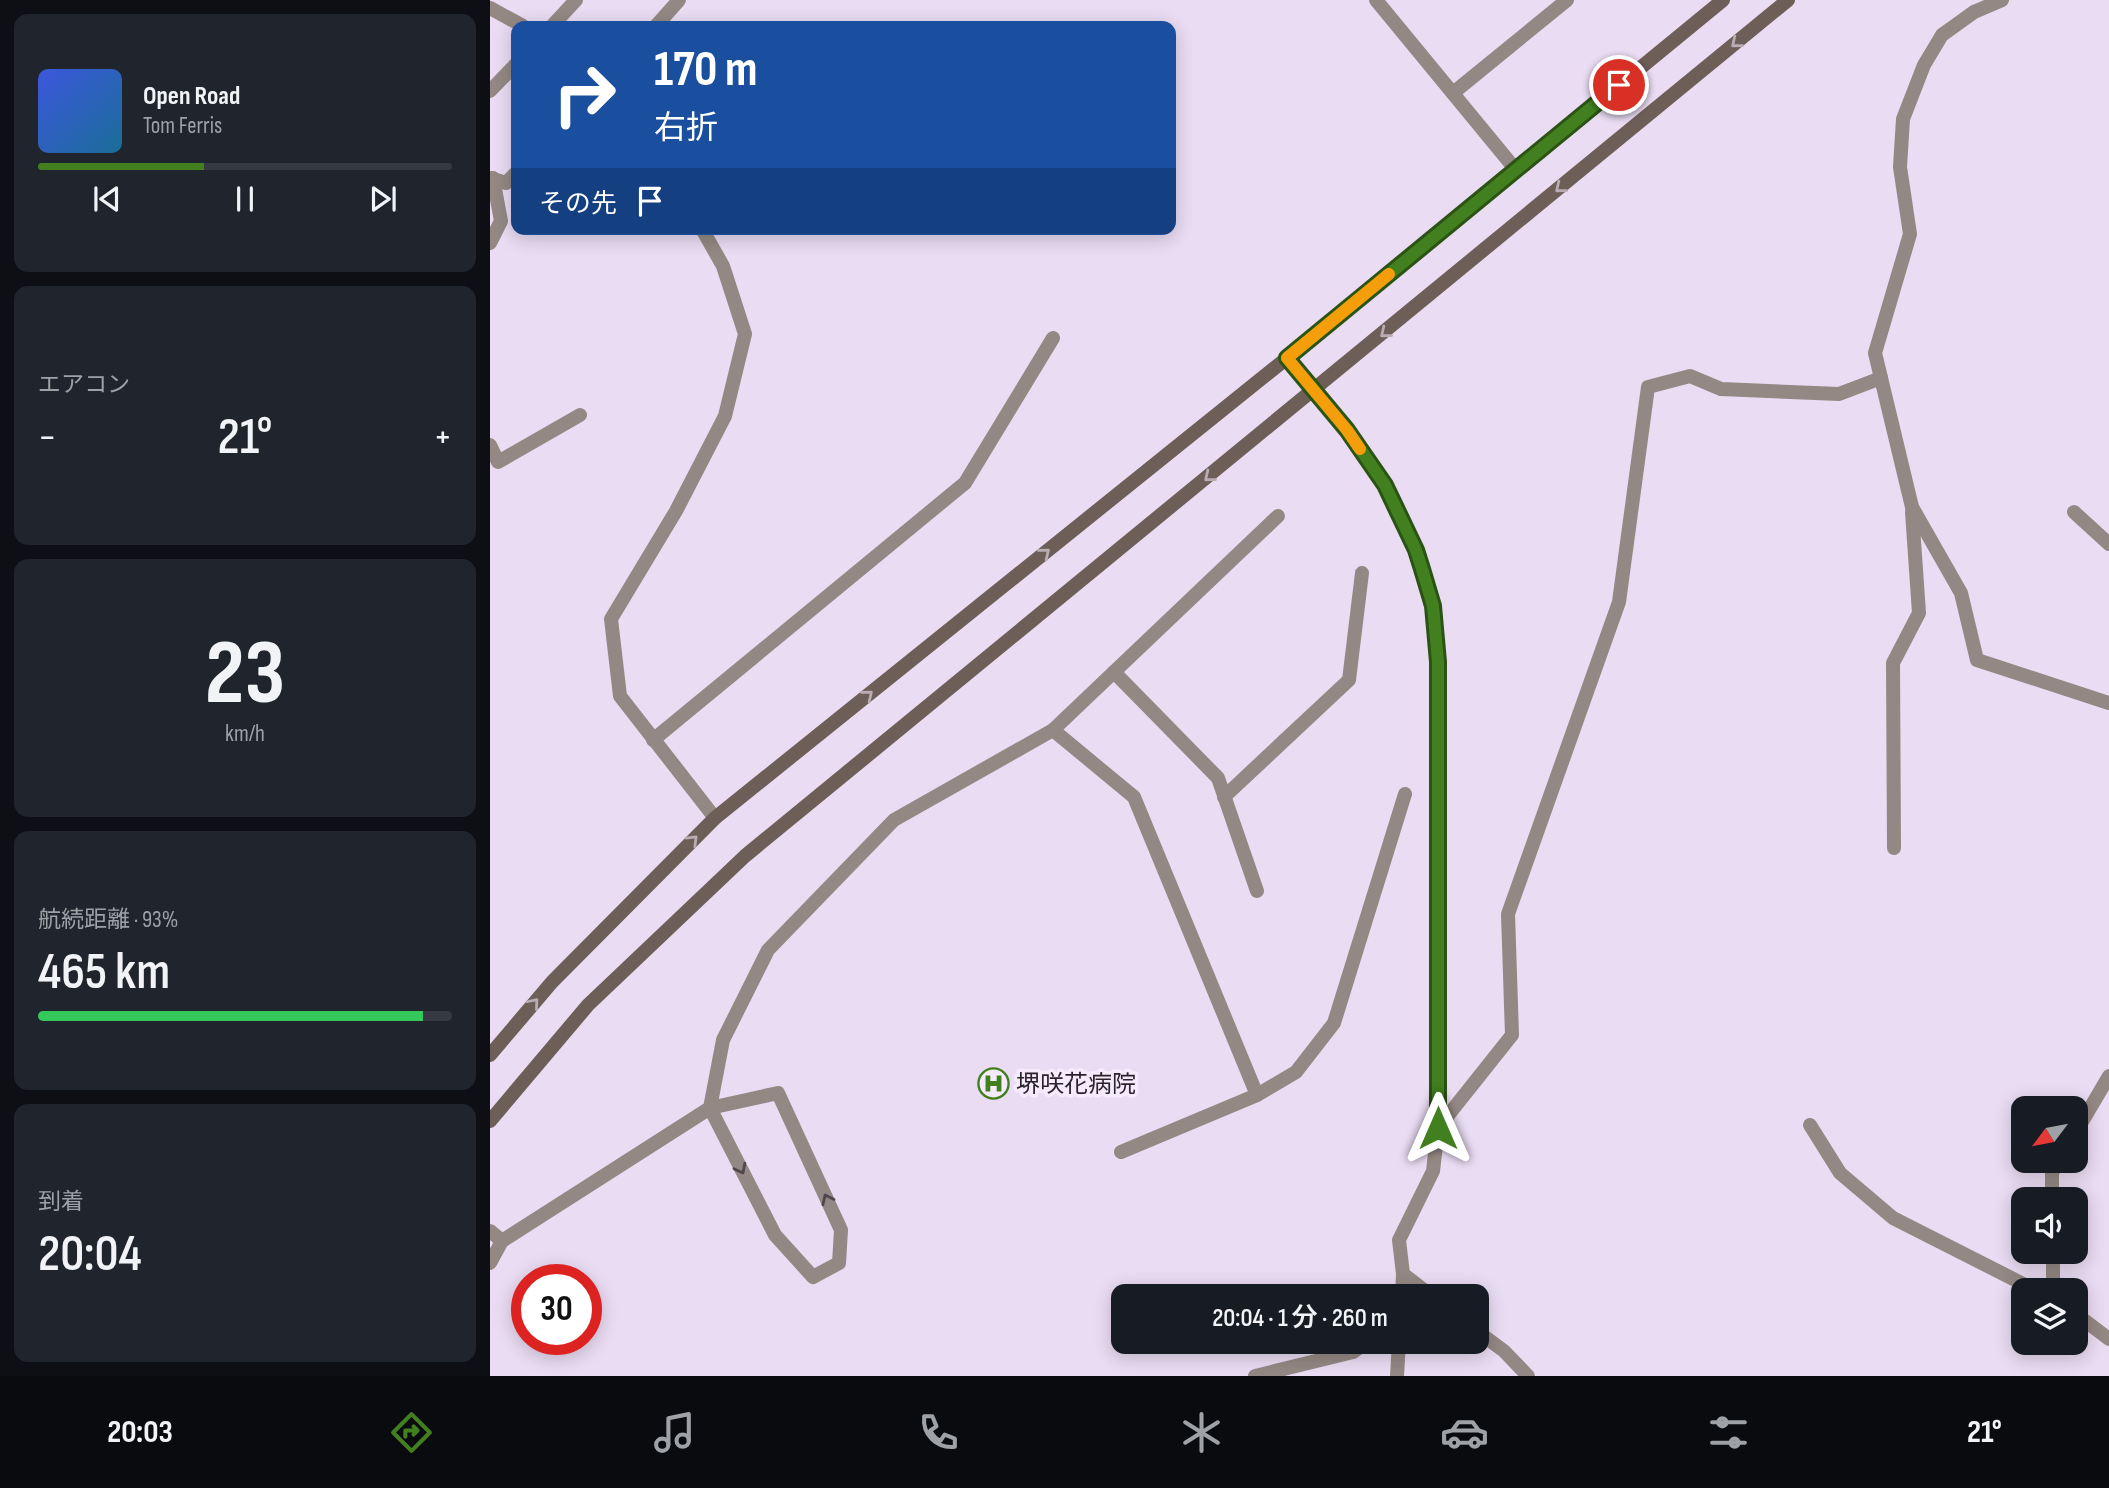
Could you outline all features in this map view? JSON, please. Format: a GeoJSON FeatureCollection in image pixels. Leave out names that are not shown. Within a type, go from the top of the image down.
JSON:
{"type":"FeatureCollection","features":[{"type":"Feature","properties":{"kind":"street"},"geometry":{"type":"LineString","coordinates":[[557,21],[576,0]]}},
{"type":"Feature","properties":{"kind":"street"},"geometry":{"type":"LineString","coordinates":[[660,21],[679,0]]}},
{"type":"Feature","properties":{"kind":"street"},"geometry":{"type":"LineString","coordinates":[[1376,0],[1516,170]]}},
{"type":"Feature","properties":{"kind":"street"},"geometry":{"type":"LineString","coordinates":[[1453,93],[1567,0]]}},
{"type":"Feature","properties":{"kind":"street"},"geometry":{"type":"LineString","coordinates":[[490,1055],[552,982],[715,818],[1287,358],[1723,0]]}},
{"type":"Feature","properties":{"kind":"street"},"geometry":{"type":"LineString","coordinates":[[490,1121],[588,1005],[745,856],[1788,0]]}},
{"type":"Feature","properties":{"kind":"street"},"geometry":{"type":"LineString","coordinates":[[1894,848],[1893,663],[1919,613],[1912,508],[1875,353],[1910,234],[1900,167],[1903,119],[1924,65],[1942,35],[1974,12],[2002,0]]}},
{"type":"Feature","properties":{"kind":"street"},"geometry":{"type":"LineString","coordinates":[[490,8],[514,21]]}},
{"type":"Feature","properties":{"kind":"street"},"geometry":{"type":"LineString","coordinates":[[490,91],[511,69]]}},
{"type":"Feature","properties":{"kind":"street"},"geometry":{"type":"LineString","coordinates":[[491,178],[506,183],[511,178]]}},
{"type":"Feature","properties":{"kind":"street"},"geometry":{"type":"LineString","coordinates":[[490,243],[501,221],[491,178]]}},
{"type":"Feature","properties":{"kind":"street"},"geometry":{"type":"LineString","coordinates":[[705,235],[723,266],[745,334],[725,416],[676,511],[611,619],[620,696],[715,818]]}},
{"type":"Feature","properties":{"kind":"street"},"geometry":{"type":"LineString","coordinates":[[653,740],[965,484],[1053,338]]}},
{"type":"Feature","properties":{"kind":"street"},"geometry":{"type":"LineString","coordinates":[[1287,358],[1347,430],[1385,485],[1416,550],[1433,606],[1438,662],[1438,1128],[1433,1171],[1399,1240],[1403,1284]]}},
{"type":"Feature","properties":{"kind":"street"},"geometry":{"type":"LineString","coordinates":[[1438,1128],[1512,1035],[1508,914],[1619,602],[1648,387],[1689,376],[1721,389],[1839,394],[1881,379]]}},
{"type":"Feature","properties":{"kind":"street"},"geometry":{"type":"LineString","coordinates":[[490,444],[498,461],[580,415]]}},
{"type":"Feature","properties":{"kind":"street"},"geometry":{"type":"LineString","coordinates":[[1912,508],[1962,593],[1977,660],[2109,703]]}},
{"type":"Feature","properties":{"kind":"street"},"geometry":{"type":"LineString","coordinates":[[2074,512],[2109,544]]}},
{"type":"Feature","properties":{"kind":"street"},"geometry":{"type":"LineString","coordinates":[[490,1263],[502,1241],[710,1108],[778,1093],[841,1230],[839,1263],[813,1277],[775,1234],[710,1108],[723,1040],[768,950],[894,820],[1053,730],[1278,516]]}},
{"type":"Feature","properties":{"kind":"street"},"geometry":{"type":"LineString","coordinates":[[1224,797],[1349,680],[1362,573]]}},
{"type":"Feature","properties":{"kind":"street"},"geometry":{"type":"LineString","coordinates":[[1114,672],[1218,778],[1257,891]]}},
{"type":"Feature","properties":{"kind":"street"},"geometry":{"type":"LineString","coordinates":[[1053,730],[1134,797],[1257,1095]]}},
{"type":"Feature","properties":{"kind":"street"},"geometry":{"type":"LineString","coordinates":[[1121,1152],[1257,1095],[1296,1072],[1334,1023],[1405,794]]}},
{"type":"Feature","properties":{"kind":"street"},"geometry":{"type":"LineString","coordinates":[[2088,1112],[2109,1076]]}},
{"type":"Feature","properties":{"kind":"street"},"geometry":{"type":"LineString","coordinates":[[1810,1125],[1840,1173],[1893,1218],[2011,1278]]}},
{"type":"Feature","properties":{"kind":"street"},"geometry":{"type":"LineString","coordinates":[[490,1231],[502,1241]]}},
{"type":"Feature","properties":{"kind":"street"},"geometry":{"type":"LineString","coordinates":[[1403,1274],[1416,1284]]}},
{"type":"Feature","properties":{"kind":"street"},"geometry":{"type":"LineString","coordinates":[[2088,1323],[2109,1339]]}},
{"type":"Feature","properties":{"kind":"street"},"geometry":{"type":"LineString","coordinates":[[1489,1340],[1528,1376]]}},
{"type":"Feature","properties":{"kind":"street"},"geometry":{"type":"LineString","coordinates":[[1255,1376],[1345,1354]]}},
{"type":"Feature","properties":{"kind":"street"},"geometry":{"type":"LineString","coordinates":[[1397,1376],[1398,1354]]}},
{"type":"Feature","properties":{"kind":"slow traffic"},"geometry":{"type":"LineString","coordinates":[[1360,449],[1287,358],[1389,274]]}},
{"type":"Feature","properties":{"kind":"place","name":"堺咲花病院"},"geometry":{"type":"Point","coordinates":[993,1084]}},
{"type":"Feature","properties":{"kind":"route"},"geometry":{"type":"LineString","coordinates":[[1438,1128],[1438,662],[1433,606],[1416,550],[1385,485],[1347,430],[1287,358],[1619,85]]}}]}
